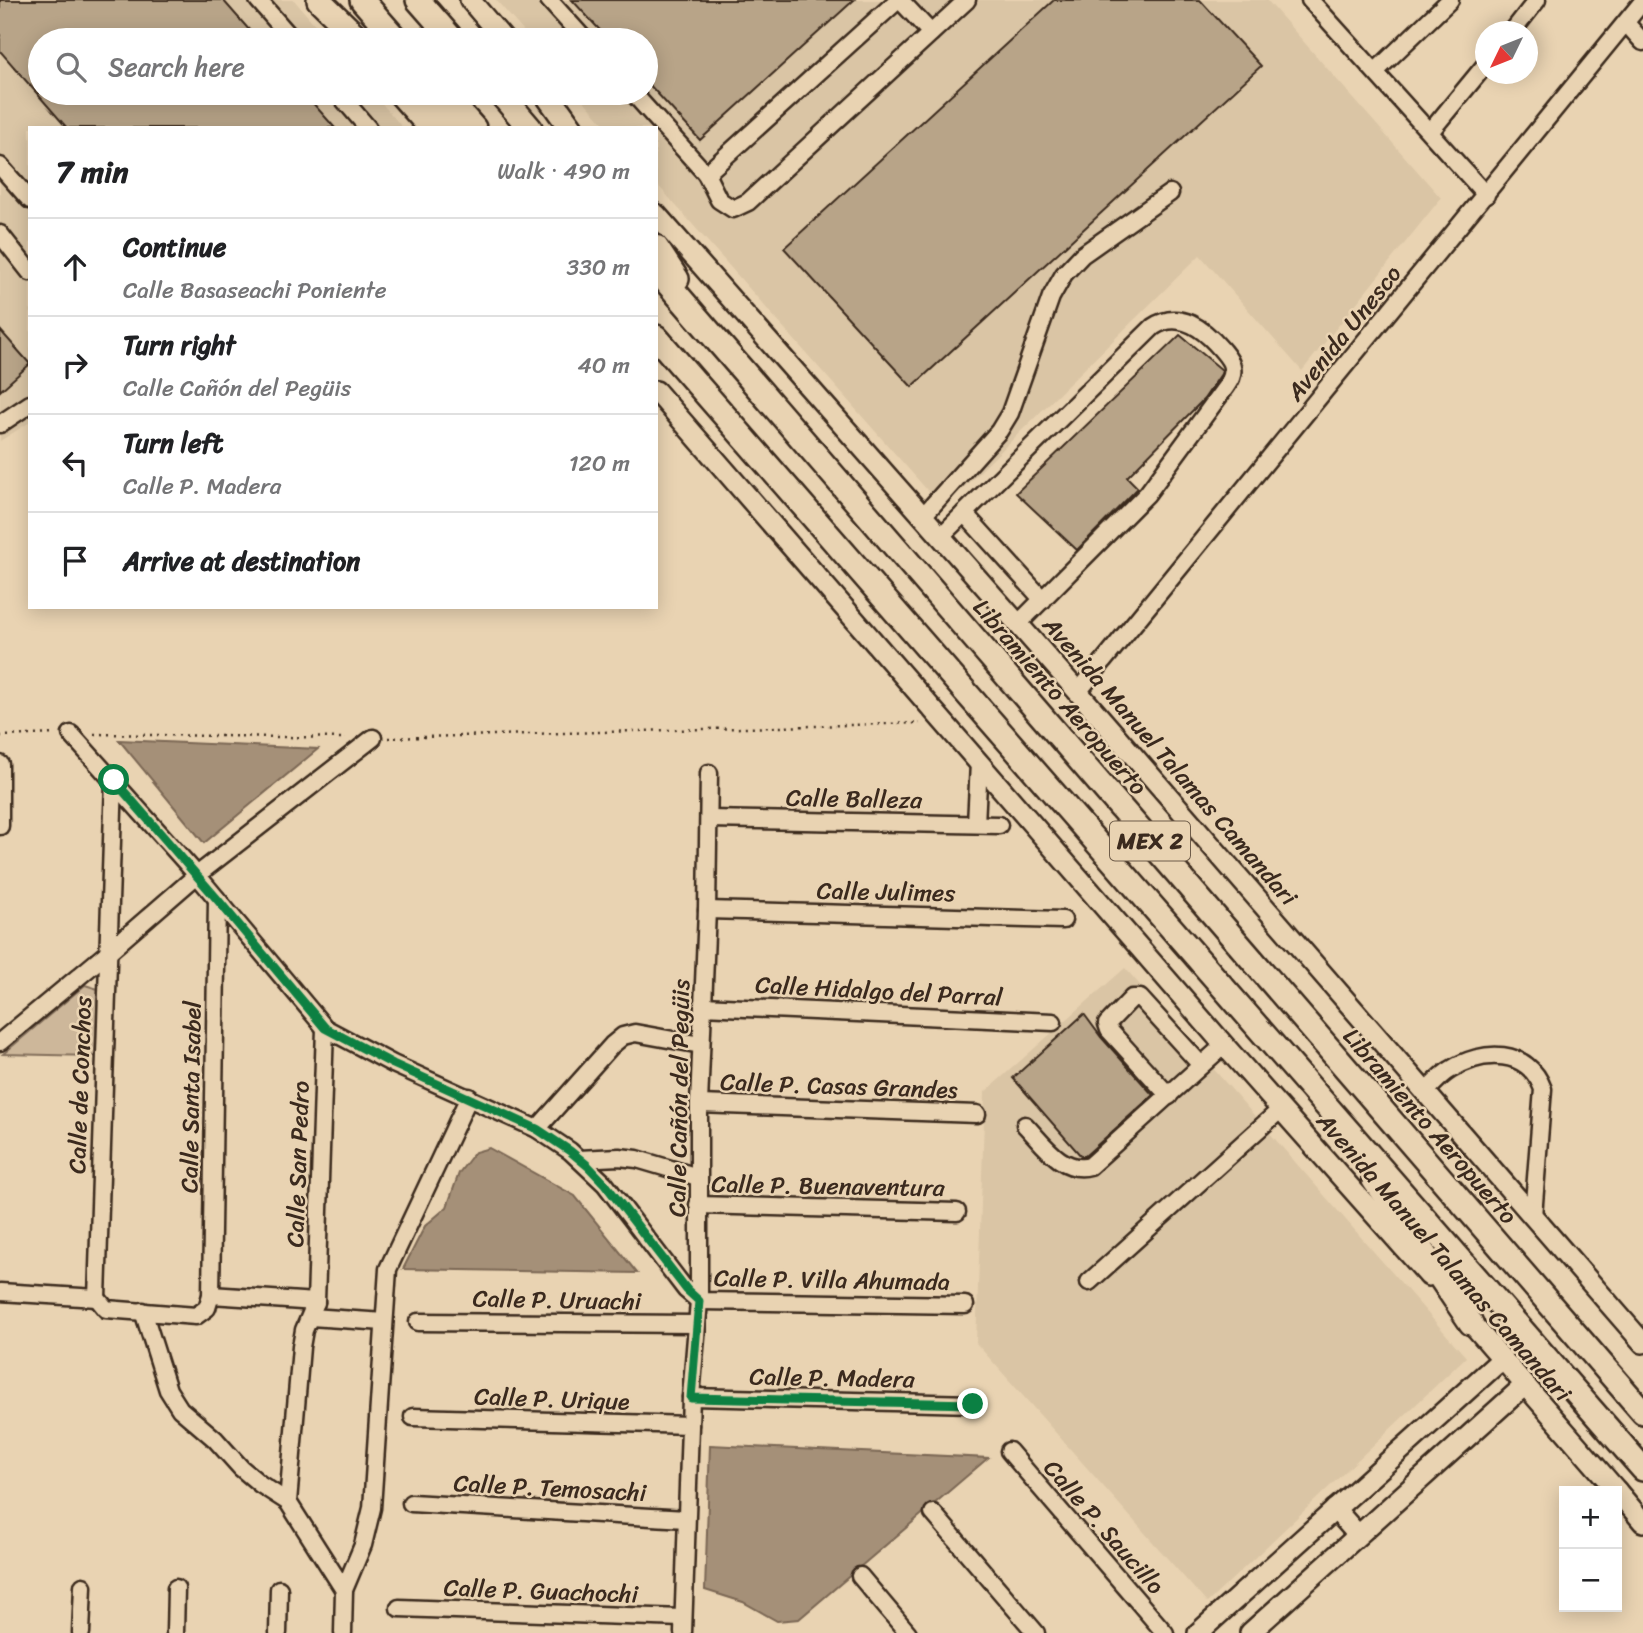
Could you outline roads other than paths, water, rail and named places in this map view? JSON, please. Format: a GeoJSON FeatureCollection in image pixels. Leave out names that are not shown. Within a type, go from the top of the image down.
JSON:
{"type":"FeatureCollection","features":[{"type":"Feature","properties":{"kind":"highway"},"geometry":{"type":"LineString","coordinates":[[318,0],[347,28]]}},
{"type":"Feature","properties":{"kind":"highway"},"geometry":{"type":"LineString","coordinates":[[362,0],[386,28]]}},
{"type":"Feature","properties":{"kind":"highway"},"geometry":{"type":"LineString","coordinates":[[418,0],[442,28]]}},
{"type":"Feature","properties":{"kind":"highway"},"geometry":{"type":"LineString","coordinates":[[426,105],[447,126]]}},
{"type":"Feature","properties":{"kind":"highway"},"geometry":{"type":"LineString","coordinates":[[454,105],[472,126]]}},
{"type":"Feature","properties":{"kind":"highway"},"geometry":{"type":"LineString","coordinates":[[510,105],[528,126]]}},
{"type":"Feature","properties":{"kind":"highway"},"geometry":{"type":"LineString","coordinates":[[556,105],[570,126]]}},
{"type":"Feature","properties":{"kind":"highway"},"geometry":{"type":"LineString","coordinates":[[658,250],[699,319]]}},
{"type":"Feature","properties":{"kind":"highway","name":"Libramiento Aeropuerto"},"geometry":{"type":"LineString","coordinates":[[658,272],[1643,1412]]}},
{"type":"Feature","properties":{"kind":"highway","name":"MEX 2"},"geometry":{"type":"LineString","coordinates":[[658,339],[1643,1469]]}},
{"type":"Feature","properties":{"kind":"highway"},"geometry":{"type":"LineString","coordinates":[[1317,1097],[1471,1323]]}},
{"type":"Feature","properties":{"kind":"main road"},"geometry":{"type":"LineString","coordinates":[[318,0],[341,28]]}},
{"type":"Feature","properties":{"kind":"main road"},"geometry":{"type":"LineString","coordinates":[[470,0],[494,28]]}},
{"type":"Feature","properties":{"kind":"main road"},"geometry":{"type":"LineString","coordinates":[[408,105],[426,126]]}},
{"type":"Feature","properties":{"kind":"main road"},"geometry":{"type":"LineString","coordinates":[[559,105],[578,126]]}},
{"type":"Feature","properties":{"kind":"main road","name":"Avenida Manuel Talamas Camandari"},"geometry":{"type":"LineString","coordinates":[[658,216],[1078,692],[1643,1343]]}},
{"type":"Feature","properties":{"kind":"main road","name":"Avenida Manuel Talamas Camandari"},"geometry":{"type":"LineString","coordinates":[[658,393],[1224,1045],[1613,1486]]}},
{"type":"Feature","properties":{"kind":"main road"},"geometry":{"type":"LineString","coordinates":[[1198,1633],[1502,1359]]}},
{"type":"Feature","properties":{"kind":"main road"},"geometry":{"type":"LineString","coordinates":[[1250,1633],[1525,1385]]}},
{"type":"Feature","properties":{"kind":"main road","name":"Avenida Manuel Talamas Camandari"},"geometry":{"type":"LineString","coordinates":[[1622,1497],[1643,1522]]}},
{"type":"Feature","properties":{"kind":"main road"},"geometry":{"type":"LineString","coordinates":[[1335,1509],[1358,1535]]}},
{"type":"Feature","properties":{"kind":"street"},"geometry":{"type":"LineString","coordinates":[[258,0],[282,28]]}},
{"type":"Feature","properties":{"kind":"street"},"geometry":{"type":"LineString","coordinates":[[549,0],[574,28]]}},
{"type":"Feature","properties":{"kind":"street"},"geometry":{"type":"LineString","coordinates":[[706,174],[899,0],[931,33]]}},
{"type":"Feature","properties":{"kind":"street"},"geometry":{"type":"LineString","coordinates":[[644,105],[706,174],[719,200],[733,209],[748,202],[967,0]]}},
{"type":"Feature","properties":{"kind":"street"},"geometry":{"type":"LineString","coordinates":[[1310,0],[1486,195]]}},
{"type":"Feature","properties":{"kind":"street"},"geometry":{"type":"LineString","coordinates":[[1376,71],[1450,0]]}},
{"type":"Feature","properties":{"kind":"street"},"geometry":{"type":"LineString","coordinates":[[1520,21],[1537,0]]}},
{"type":"Feature","properties":{"kind":"street","name":"Avenida Unesco"},"geometry":{"type":"LineString","coordinates":[[1078,692],[1642,5]]}},
{"type":"Feature","properties":{"kind":"street"},"geometry":{"type":"LineString","coordinates":[[1626,23],[1643,42]]}},
{"type":"Feature","properties":{"kind":"street"},"geometry":{"type":"LineString","coordinates":[[1430,132],[1475,77]]}},
{"type":"Feature","properties":{"kind":"street"},"geometry":{"type":"LineString","coordinates":[[348,105],[366,126]]}},
{"type":"Feature","properties":{"kind":"street"},"geometry":{"type":"LineString","coordinates":[[0,166],[28,198]]}},
{"type":"Feature","properties":{"kind":"street"},"geometry":{"type":"LineString","coordinates":[[922,516],[999,431],[1010,413],[1051,297],[1064,274],[1082,255],[1170,193]]}},
{"type":"Feature","properties":{"kind":"street"},"geometry":{"type":"LineString","coordinates":[[0,234],[28,269]]}},
{"type":"Feature","properties":{"kind":"street"},"geometry":{"type":"LineString","coordinates":[[941,536],[1153,327],[1160,322],[1174,319],[1195,324],[1211,337],[1233,368],[1232,377],[1225,388],[1147,494],[1018,624]]}},
{"type":"Feature","properties":{"kind":"street"},"geometry":{"type":"LineString","coordinates":[[0,424],[28,405]]}},
{"type":"Feature","properties":{"kind":"street"},"geometry":{"type":"LineString","coordinates":[[964,513],[1043,600]]}},
{"type":"Feature","properties":{"kind":"street"},"geometry":{"type":"LineString","coordinates":[[71,734],[197,874],[325,1028],[393,1064],[537,1129],[579,1159],[605,1184],[687,1290],[699,1301]]}},
{"type":"Feature","properties":{"kind":"street"},"geometry":{"type":"LineString","coordinates":[[0,1042],[197,874],[373,738]]}},
{"type":"Feature","properties":{"kind":"street"},"geometry":{"type":"LineString","coordinates":[[976,824],[979,763]]}},
{"type":"Feature","properties":{"kind":"street"},"geometry":{"type":"LineString","coordinates":[[0,764],[0,826]]}},
{"type":"Feature","properties":{"kind":"street","name":"Calle Cañón del Pegüis"},"geometry":{"type":"LineString","coordinates":[[682,1626],[691,1398],[699,1301],[699,1104],[707,910],[709,774]]}},
{"type":"Feature","properties":{"kind":"street","name":"Calle de Conchos"},"geometry":{"type":"LineString","coordinates":[[97,1298],[106,954],[114,780]]}},
{"type":"Feature","properties":{"kind":"street","name":"Calle Balleza"},"geometry":{"type":"LineString","coordinates":[[709,819],[999,825]]}},
{"type":"Feature","properties":{"kind":"street","name":"Calle Santa Isabel"},"geometry":{"type":"LineString","coordinates":[[211,1295],[217,899]]}},
{"type":"Feature","properties":{"kind":"street","name":"Calle Julimes"},"geometry":{"type":"LineString","coordinates":[[707,910],[1063,919]]}},
{"type":"Feature","properties":{"kind":"street"},"geometry":{"type":"LineString","coordinates":[[1168,1096],[1109,1030],[1107,1024],[1120,1009],[1132,998],[1140,998],[1201,1065]]}},
{"type":"Feature","properties":{"kind":"street","name":"Calle Hidalgo del Parral"},"geometry":{"type":"LineString","coordinates":[[703,1006],[1053,1022]]}},
{"type":"Feature","properties":{"kind":"street","name":"Calle San Pedro"},"geometry":{"type":"LineString","coordinates":[[288,1502],[301,1347],[313,1309],[325,1028]]}},
{"type":"Feature","properties":{"kind":"street"},"geometry":{"type":"LineString","coordinates":[[537,1129],[623,1036],[635,1033],[701,1045]]}},
{"type":"Feature","properties":{"kind":"street"},"geometry":{"type":"LineString","coordinates":[[1025,1125],[1059,1160],[1079,1169],[1097,1161],[1224,1045]]}},
{"type":"Feature","properties":{"kind":"street"},"geometry":{"type":"LineString","coordinates":[[1425,1092],[1450,1070],[1472,1059],[1496,1054],[1512,1056],[1539,1078],[1543,1089],[1533,1216]]}},
{"type":"Feature","properties":{"kind":"street"},"geometry":{"type":"LineString","coordinates":[[343,1633],[344,1590],[363,1545],[372,1508],[388,1269],[468,1097]]}},
{"type":"Feature","properties":{"kind":"street","name":"Calle P. Casas Grandes"},"geometry":{"type":"LineString","coordinates":[[699,1104],[977,1114]]}},
{"type":"Feature","properties":{"kind":"street"},"geometry":{"type":"LineString","coordinates":[[1088,1282],[1281,1109]]}},
{"type":"Feature","properties":{"kind":"street"},"geometry":{"type":"LineString","coordinates":[[579,1159],[637,1159],[698,1177]]}},
{"type":"Feature","properties":{"kind":"street","name":"Calle P. Buenaventura"},"geometry":{"type":"LineString","coordinates":[[698,1205],[957,1212]]}},
{"type":"Feature","properties":{"kind":"street"},"geometry":{"type":"LineString","coordinates":[[2,1293],[97,1298],[106,1309],[196,1316],[207,1308],[211,1295],[384,1322]]}},
{"type":"Feature","properties":{"kind":"street","name":"Calle P. Villa Ahumada"},"geometry":{"type":"LineString","coordinates":[[699,1301],[965,1306]]}},
{"type":"Feature","properties":{"kind":"street"},"geometry":{"type":"LineString","coordinates":[[143,1311],[168,1390],[180,1409],[215,1438],[241,1468],[288,1502],[344,1590]]}},
{"type":"Feature","properties":{"kind":"street","name":"Calle P. Uruachi"},"geometry":{"type":"LineString","coordinates":[[418,1322],[695,1324]]}},
{"type":"Feature","properties":{"kind":"street","name":"Calle P. Madera"},"geometry":{"type":"LineString","coordinates":[[691,1398],[973,1404]]}},
{"type":"Feature","properties":{"kind":"street","name":"Calle P. Urique"},"geometry":{"type":"LineString","coordinates":[[413,1417],[690,1425]]}},
{"type":"Feature","properties":{"kind":"street","name":"Calle P. Saucillo"},"geometry":{"type":"LineString","coordinates":[[1009,1451],[1165,1633]]}},
{"type":"Feature","properties":{"kind":"street","name":"Calle P. Temosachi"},"geometry":{"type":"LineString","coordinates":[[411,1503],[686,1519]]}},
{"type":"Feature","properties":{"kind":"street"},"geometry":{"type":"LineString","coordinates":[[933,1513],[1036,1633]]}},
{"type":"Feature","properties":{"kind":"street"},"geometry":{"type":"LineString","coordinates":[[860,1576],[908,1633]]}},
{"type":"Feature","properties":{"kind":"street"},"geometry":{"type":"LineString","coordinates":[[81,1633],[83,1586]]}},
{"type":"Feature","properties":{"kind":"street"},"geometry":{"type":"LineString","coordinates":[[175,1633],[176,1588]]}},
{"type":"Feature","properties":{"kind":"street"},"geometry":{"type":"LineString","coordinates":[[278,1633],[279,1589]]}},
{"type":"Feature","properties":{"kind":"street","name":"Calle P. Guachochi"},"geometry":{"type":"LineString","coordinates":[[399,1608],[682,1626]]}}]}
